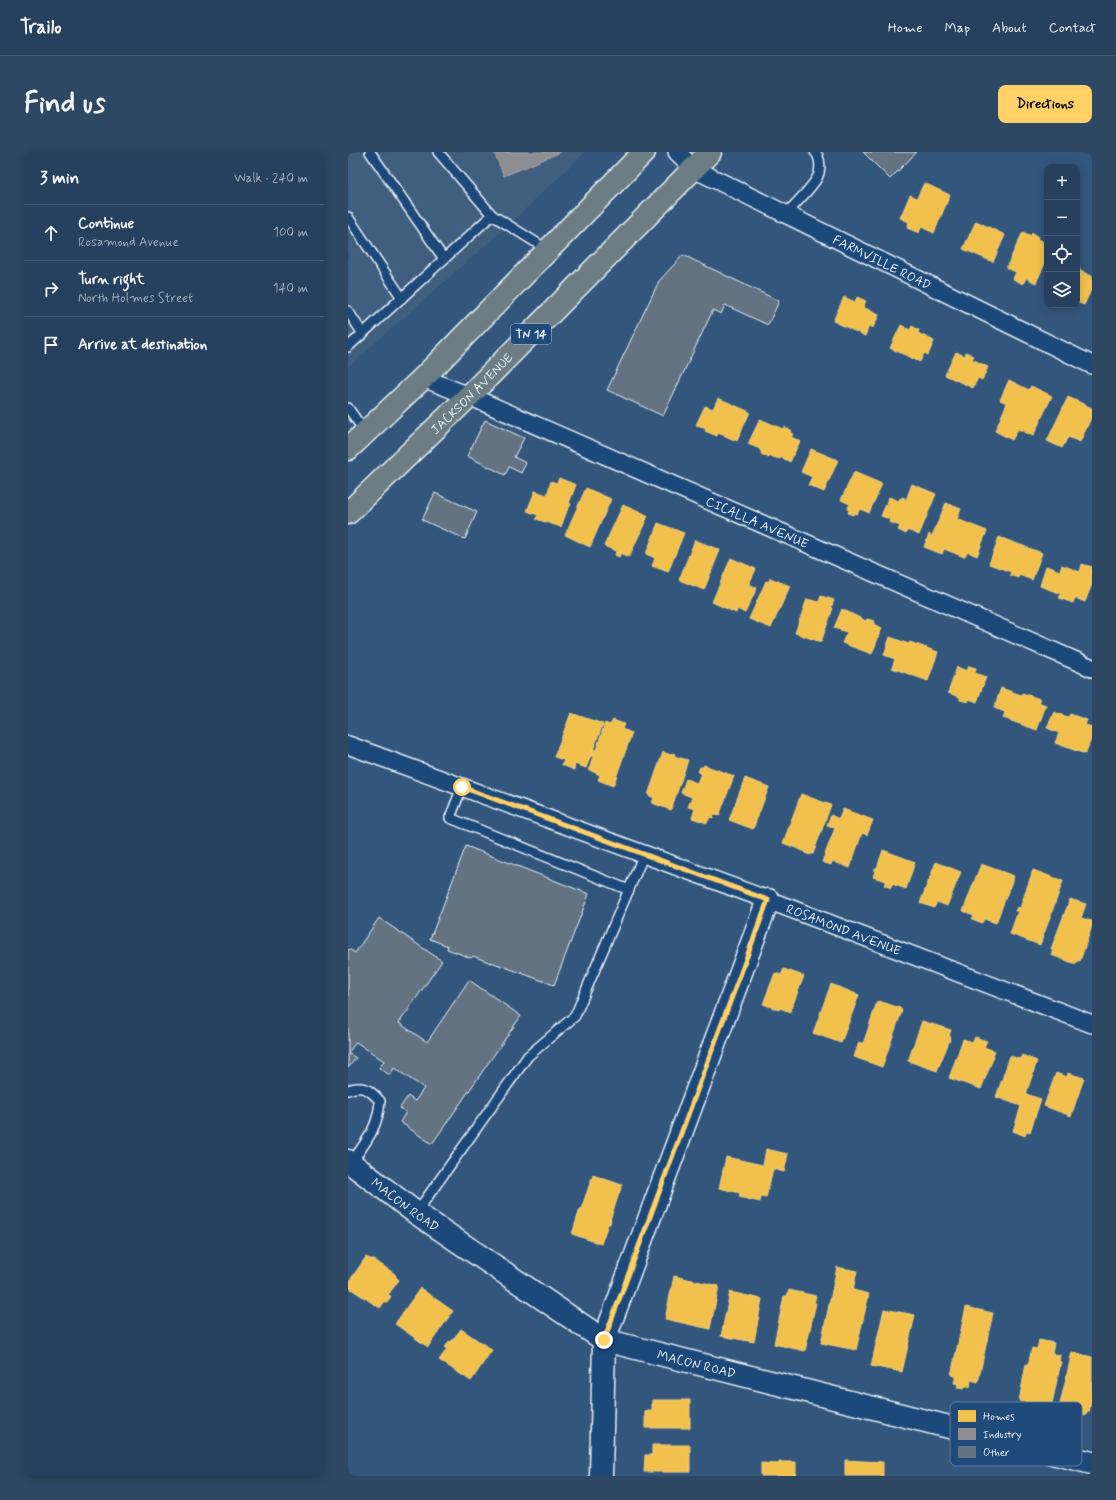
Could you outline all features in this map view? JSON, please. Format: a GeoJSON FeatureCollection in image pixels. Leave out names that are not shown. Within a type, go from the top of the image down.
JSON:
{"type":"FeatureCollection","features":[{"type":"Feature","properties":{"kind":"main road"},"geometry":{"type":"LineString","coordinates":[[348,449],[423,378],[644,152]]}},
{"type":"Feature","properties":{"kind":"main road","name":"JACKSON AVENUE"},"geometry":{"type":"LineString","coordinates":[[348,513],[469,396],[710,152]]}},
{"type":"Feature","properties":{"kind":"main road"},"geometry":{"type":"LineString","coordinates":[[601,1476],[604,1340],[768,900]]}},
{"type":"Feature","properties":{"kind":"main road","name":"MACON ROAD"},"geometry":{"type":"LineString","coordinates":[[349,1162],[416,1213],[604,1340],[950,1427]]}},
{"type":"Feature","properties":{"kind":"main road","name":"MACON ROAD"},"geometry":{"type":"LineString","coordinates":[[1082,1460],[1092,1463]]}},
{"type":"Feature","properties":{"kind":"street","name":"FARMVILLE ROAD"},"geometry":{"type":"LineString","coordinates":[[677,152],[694,169],[1092,365]]}},
{"type":"Feature","properties":{"kind":"street","name":"CICALLA AVENUE"},"geometry":{"type":"LineString","coordinates":[[423,378],[469,396],[1092,668]]}},
{"type":"Feature","properties":{"kind":"street","name":"ROSAMOND AVENUE"},"geometry":{"type":"LineString","coordinates":[[348,745],[768,900],[1092,1024]]}},
{"type":"Feature","properties":{"kind":"lane"},"geometry":{"type":"LineString","coordinates":[[370,152],[444,259]]}},
{"type":"Feature","properties":{"kind":"lane"},"geometry":{"type":"LineString","coordinates":[[438,152],[492,215],[548,250]]}},
{"type":"Feature","properties":{"kind":"lane"},"geometry":{"type":"LineString","coordinates":[[786,214],[817,178],[820,165],[815,152]]}},
{"type":"Feature","properties":{"kind":"lane"},"geometry":{"type":"LineString","coordinates":[[348,348],[492,215]]}},
{"type":"Feature","properties":{"kind":"lane"},"geometry":{"type":"LineString","coordinates":[[348,217],[402,298]]}},
{"type":"Feature","properties":{"kind":"lane"},"geometry":{"type":"LineString","coordinates":[[348,311],[363,334]]}},
{"type":"Feature","properties":{"kind":"lane"},"geometry":{"type":"LineString","coordinates":[[348,408],[365,432]]}},
{"type":"Feature","properties":{"kind":"lane"},"geometry":{"type":"LineString","coordinates":[[462,787],[450,818],[629,890]]}},
{"type":"Feature","properties":{"kind":"lane"},"geometry":{"type":"LineString","coordinates":[[416,1213],[528,1056],[575,1016],[644,854]]}},
{"type":"Feature","properties":{"kind":"lane"},"geometry":{"type":"LineString","coordinates":[[348,1090],[360,1087],[372,1092],[380,1101],[379,1114],[371,1135],[349,1162]]}},
{"type":"Feature","properties":{"kind":"shaded area"},"geometry":{"type":"Polygon","coordinates":[[[348,152],[585,152],[514,220],[348,367],[348,152]]]}},
{"type":"Feature","properties":{"kind":"building: Homes"},"geometry":{"type":"Polygon","coordinates":[[[924,183],[950,195],[934,233],[921,227],[919,233],[907,228],[909,222],[900,218],[910,195],[917,198],[924,183]]]}},
{"type":"Feature","properties":{"kind":"building: Homes"},"geometry":{"type":"Polygon","coordinates":[[[976,221],[1005,235],[993,262],[963,249],[976,221]]]}},
{"type":"Feature","properties":{"kind":"building: Homes"},"geometry":{"type":"Polygon","coordinates":[[[1023,232],[1031,236],[1032,233],[1038,237],[1037,239],[1044,242],[1044,266],[1036,283],[1026,278],[1023,284],[1013,279],[1016,272],[1006,268],[1023,232]]]}},
{"type":"Feature","properties":{"kind":"building: Homes"},"geometry":{"type":"Polygon","coordinates":[[[1080,271],[1092,276],[1092,288],[1084,305],[1080,303],[1080,271]]]}},
{"type":"Feature","properties":{"kind":"building: Homes"},"geometry":{"type":"Polygon","coordinates":[[[844,297],[855,302],[857,297],[866,301],[863,307],[879,315],[873,328],[869,326],[865,336],[833,321],[844,297]]]}},
{"type":"Feature","properties":{"kind":"building: Homes"},"geometry":{"type":"Polygon","coordinates":[[[901,325],[910,330],[912,326],[919,330],[918,333],[934,341],[928,355],[924,353],[920,362],[890,348],[901,325]]]}},
{"type":"Feature","properties":{"kind":"building: Homes"},"geometry":{"type":"Polygon","coordinates":[[[956,352],[965,356],[966,352],[974,356],[972,359],[988,367],[982,380],[978,378],[973,388],[945,375],[956,352]]]}},
{"type":"Feature","properties":{"kind":"building: Homes"},"geometry":{"type":"Polygon","coordinates":[[[1009,380],[1029,390],[1031,386],[1052,396],[1033,436],[1018,429],[1012,440],[995,431],[1007,403],[1000,400],[1009,380]]]}},
{"type":"Feature","properties":{"kind":"building: Homes"},"geometry":{"type":"Polygon","coordinates":[[[1068,397],[1092,408],[1092,416],[1080,442],[1068,437],[1062,448],[1047,441],[1068,397]]]}},
{"type":"Feature","properties":{"kind":"building: Homes"},"geometry":{"type":"Polygon","coordinates":[[[718,398],[750,412],[737,441],[718,433],[717,436],[696,425],[705,406],[713,409],[718,398]]]}},
{"type":"Feature","properties":{"kind":"building: Homes"},"geometry":{"type":"Polygon","coordinates":[[[760,419],[783,429],[784,427],[791,430],[790,433],[793,434],[791,437],[800,441],[790,462],[781,457],[780,459],[769,456],[769,458],[761,454],[762,452],[760,449],[748,444],[760,419]]]}},
{"type":"Feature","properties":{"kind":"building: Homes"},"geometry":{"type":"Polygon","coordinates":[[[811,449],[838,460],[824,492],[808,485],[812,477],[801,472],[811,449]]]}},
{"type":"Feature","properties":{"kind":"building: Homes"},"geometry":{"type":"Polygon","coordinates":[[[854,472],[882,484],[869,513],[860,509],[857,514],[854,513],[853,515],[848,513],[849,510],[847,509],[850,504],[841,500],[854,472]]]}},
{"type":"Feature","properties":{"kind":"building: Homes"},"geometry":{"type":"Polygon","coordinates":[[[559,478],[576,485],[569,503],[571,504],[561,527],[536,519],[538,515],[527,511],[535,491],[547,495],[551,481],[557,483],[559,478]]]}},
{"type":"Feature","properties":{"kind":"building: Homes"},"geometry":{"type":"Polygon","coordinates":[[[912,484],[936,494],[919,535],[907,530],[906,534],[898,530],[900,526],[889,522],[890,519],[881,516],[889,497],[899,501],[902,497],[906,500],[912,484]]]}},
{"type":"Feature","properties":{"kind":"building: Homes"},"geometry":{"type":"Polygon","coordinates":[[[586,488],[611,499],[590,547],[565,535],[586,488]]]}},
{"type":"Feature","properties":{"kind":"building: Homes"},"geometry":{"type":"Polygon","coordinates":[[[946,503],[961,509],[957,519],[987,531],[977,556],[968,552],[964,557],[944,549],[942,554],[924,547],[929,534],[932,536],[946,503]]]}},
{"type":"Feature","properties":{"kind":"building: Homes"},"geometry":{"type":"Polygon","coordinates":[[[623,505],[648,516],[629,557],[621,553],[619,557],[615,555],[616,551],[604,546],[623,505]]]}},
{"type":"Feature","properties":{"kind":"building: Homes"},"geometry":{"type":"Polygon","coordinates":[[[658,523],[684,533],[668,572],[652,566],[655,558],[646,554],[658,523]]]}},
{"type":"Feature","properties":{"kind":"building: Homes"},"geometry":{"type":"Polygon","coordinates":[[[999,537],[1042,553],[1032,580],[1019,575],[1018,578],[1010,575],[1011,572],[989,564],[999,537]]]}},
{"type":"Feature","properties":{"kind":"building: Homes"},"geometry":{"type":"Polygon","coordinates":[[[695,540],[720,550],[704,590],[679,580],[695,540]]]}},
{"type":"Feature","properties":{"kind":"building: Homes"},"geometry":{"type":"Polygon","coordinates":[[[731,558],[756,569],[749,584],[757,588],[745,613],[737,609],[736,613],[712,602],[731,558]]]}},
{"type":"Feature","properties":{"kind":"building: Homes"},"geometry":{"type":"Polygon","coordinates":[[[1082,564],[1092,567],[1092,584],[1085,602],[1075,598],[1073,603],[1059,598],[1061,594],[1040,586],[1046,566],[1060,571],[1062,565],[1080,572],[1082,564]]]}},
{"type":"Feature","properties":{"kind":"building: Homes"},"geometry":{"type":"Polygon","coordinates":[[[770,578],[790,586],[771,628],[749,619],[766,581],[769,582],[770,578]]]}},
{"type":"Feature","properties":{"kind":"building: Homes"},"geometry":{"type":"Polygon","coordinates":[[[821,596],[834,600],[831,608],[833,608],[821,642],[795,633],[807,599],[819,602],[821,596]]]}},
{"type":"Feature","properties":{"kind":"building: Homes"},"geometry":{"type":"Polygon","coordinates":[[[842,609],[866,621],[867,619],[875,621],[873,624],[882,628],[872,654],[842,643],[847,632],[834,628],[842,609]]]}},
{"type":"Feature","properties":{"kind":"building: Homes"},"geometry":{"type":"Polygon","coordinates":[[[890,637],[938,652],[928,681],[892,668],[895,659],[884,655],[890,637]]]}},
{"type":"Feature","properties":{"kind":"building: Homes"},"geometry":{"type":"Polygon","coordinates":[[[969,666],[976,668],[975,673],[986,677],[977,702],[969,699],[968,702],[960,700],[960,697],[948,693],[957,667],[967,671],[969,666]]]}},
{"type":"Feature","properties":{"kind":"building: Homes"},"geometry":{"type":"Polygon","coordinates":[[[1001,688],[1021,695],[1022,693],[1040,699],[1038,702],[1046,705],[1037,730],[1003,718],[1005,712],[994,708],[1001,688]]]}},
{"type":"Feature","properties":{"kind":"building: Homes"},"geometry":{"type":"Polygon","coordinates":[[[1054,712],[1068,717],[1070,714],[1087,720],[1085,725],[1092,727],[1092,737],[1085,754],[1055,743],[1059,733],[1047,728],[1054,712]]]}},
{"type":"Feature","properties":{"kind":"building: Homes"},"geometry":{"type":"Polygon","coordinates":[[[571,713],[603,724],[586,768],[575,764],[574,770],[562,765],[564,760],[554,757],[571,713]]]}},
{"type":"Feature","properties":{"kind":"building: Homes"},"geometry":{"type":"Polygon","coordinates":[[[613,720],[624,724],[622,729],[632,733],[613,786],[598,780],[600,775],[589,770],[593,756],[591,756],[593,749],[596,750],[605,723],[610,725],[613,720]]]}},
{"type":"Feature","properties":{"kind":"building: Homes"},"geometry":{"type":"Polygon","coordinates":[[[663,752],[671,755],[672,753],[675,754],[674,756],[688,760],[671,810],[652,803],[654,798],[648,795],[663,752]]]}},
{"type":"Feature","properties":{"kind":"building: Homes"},"geometry":{"type":"Polygon","coordinates":[[[704,765],[734,776],[719,816],[714,814],[713,818],[710,817],[707,823],[692,818],[695,809],[688,807],[692,797],[681,793],[686,779],[697,783],[701,773],[698,772],[700,767],[703,767],[704,765]]]}},
{"type":"Feature","properties":{"kind":"building: Homes"},"geometry":{"type":"Polygon","coordinates":[[[745,778],[769,787],[753,829],[729,820],[745,778]]]}},
{"type":"Feature","properties":{"kind":"building: Homes"},"geometry":{"type":"Polygon","coordinates":[[[801,794],[831,805],[813,854],[810,855],[783,843],[801,794]]]}},
{"type":"Feature","properties":{"kind":"building: Homes"},"geometry":{"type":"Polygon","coordinates":[[[843,809],[873,820],[867,835],[862,833],[850,868],[832,861],[831,865],[822,862],[835,828],[827,825],[831,815],[839,819],[843,809]]]}},
{"type":"Feature","properties":{"kind":"building: Homes"},"geometry":{"type":"Polygon","coordinates":[[[883,850],[915,862],[906,889],[892,884],[891,888],[884,885],[886,881],[873,877],[875,868],[877,868],[883,850]]]}},
{"type":"Feature","properties":{"kind":"building: Homes"},"geometry":{"type":"Polygon","coordinates":[[[936,862],[961,872],[947,906],[937,902],[934,908],[920,903],[936,862]]]}},
{"type":"Feature","properties":{"kind":"building: Homes"},"geometry":{"type":"Polygon","coordinates":[[[981,864],[1014,876],[996,923],[984,919],[982,923],[972,919],[974,915],[963,911],[981,864]]]}},
{"type":"Feature","properties":{"kind":"building: Homes"},"geometry":{"type":"Polygon","coordinates":[[[1033,870],[1063,881],[1040,945],[1010,934],[1018,911],[1015,911],[1017,907],[1020,908],[1033,870]]]}},
{"type":"Feature","properties":{"kind":"building: Homes"},"geometry":{"type":"Polygon","coordinates":[[[1070,899],[1086,904],[1081,918],[1092,921],[1092,926],[1080,961],[1078,960],[1076,964],[1051,955],[1053,950],[1051,949],[1070,899]]]}},
{"type":"Feature","properties":{"kind":"building: Homes"},"geometry":{"type":"Polygon","coordinates":[[[784,969],[804,976],[790,1012],[780,1008],[779,1010],[763,1004],[775,973],[781,975],[784,969]]]}},
{"type":"Feature","properties":{"kind":"building: Homes"},"geometry":{"type":"Polygon","coordinates":[[[831,984],[859,995],[841,1043],[813,1033],[831,984]]]}},
{"type":"Feature","properties":{"kind":"building: Homes"},"geometry":{"type":"Polygon","coordinates":[[[879,1001],[900,1008],[902,1011],[882,1067],[854,1057],[859,1042],[863,1044],[877,1002],[879,1001]]]}},
{"type":"Feature","properties":{"kind":"building: Homes"},"geometry":{"type":"Polygon","coordinates":[[[922,1021],[951,1030],[949,1036],[951,1037],[937,1071],[908,1061],[922,1021]]]}},
{"type":"Feature","properties":{"kind":"building: Homes"},"geometry":{"type":"Polygon","coordinates":[[[975,1037],[987,1041],[984,1047],[995,1051],[981,1089],[949,1078],[963,1039],[973,1042],[975,1037]]]}},
{"type":"Feature","properties":{"kind":"building: Homes"},"geometry":{"type":"Polygon","coordinates":[[[1022,1055],[1037,1061],[1026,1094],[1041,1099],[1030,1132],[1027,1131],[1025,1136],[1013,1131],[1021,1106],[996,1097],[1010,1056],[1020,1059],[1022,1055]]]}},
{"type":"Feature","properties":{"kind":"building: Homes"},"geometry":{"type":"Polygon","coordinates":[[[1056,1073],[1067,1077],[1068,1073],[1084,1078],[1071,1116],[1044,1106],[1056,1073]]]}},
{"type":"Feature","properties":{"kind":"building: Homes"},"geometry":{"type":"Polygon","coordinates":[[[766,1149],[788,1154],[784,1172],[773,1169],[766,1198],[761,1197],[760,1202],[739,1197],[740,1193],[719,1188],[726,1157],[763,1165],[766,1149]]]}},
{"type":"Feature","properties":{"kind":"building: Homes"},"geometry":{"type":"Polygon","coordinates":[[[593,1175],[622,1185],[610,1224],[608,1224],[601,1244],[572,1234],[593,1175]]]}},
{"type":"Feature","properties":{"kind":"building: Homes"},"geometry":{"type":"Polygon","coordinates":[[[366,1257],[373,1259],[395,1274],[399,1280],[388,1295],[391,1296],[387,1303],[385,1301],[380,1308],[348,1287],[348,1283],[366,1257]]]}},
{"type":"Feature","properties":{"kind":"building: Homes"},"geometry":{"type":"Polygon","coordinates":[[[837,1267],[857,1271],[853,1290],[869,1294],[856,1350],[821,1343],[837,1267]]]}},
{"type":"Feature","properties":{"kind":"building: Homes"},"geometry":{"type":"Polygon","coordinates":[[[674,1276],[719,1286],[710,1329],[665,1319],[674,1276]]]}},
{"type":"Feature","properties":{"kind":"building: Homes"},"geometry":{"type":"Polygon","coordinates":[[[420,1288],[453,1311],[428,1347],[395,1324],[420,1288]]]}},
{"type":"Feature","properties":{"kind":"building: Homes"},"geometry":{"type":"Polygon","coordinates":[[[789,1290],[816,1296],[814,1303],[816,1303],[805,1351],[774,1344],[784,1296],[787,1296],[789,1290]]]}},
{"type":"Feature","properties":{"kind":"building: Homes"},"geometry":{"type":"Polygon","coordinates":[[[730,1292],[762,1299],[754,1342],[721,1336],[730,1292]]]}},
{"type":"Feature","properties":{"kind":"building: Homes"},"geometry":{"type":"Polygon","coordinates":[[[966,1307],[993,1313],[978,1382],[971,1380],[970,1387],[965,1386],[964,1389],[957,1388],[958,1384],[954,1383],[956,1376],[951,1375],[966,1307]]]}},
{"type":"Feature","properties":{"kind":"building: Homes"},"geometry":{"type":"Polygon","coordinates":[[[884,1309],[915,1315],[902,1372],[871,1366],[884,1309]]]}},
{"type":"Feature","properties":{"kind":"building: Homes"},"geometry":{"type":"Polygon","coordinates":[[[461,1329],[492,1350],[471,1381],[439,1360],[447,1349],[445,1348],[449,1341],[451,1342],[461,1329]]]}},
{"type":"Feature","properties":{"kind":"building: Homes"},"geometry":{"type":"Polygon","coordinates":[[[1039,1340],[1054,1343],[1052,1354],[1060,1355],[1059,1361],[1061,1362],[1052,1402],[1019,1401],[1026,1364],[1028,1365],[1032,1348],[1037,1349],[1039,1340]]]}},
{"type":"Feature","properties":{"kind":"building: Homes"},"geometry":{"type":"Polygon","coordinates":[[[1072,1352],[1092,1357],[1092,1397],[1089,1412],[1087,1411],[1086,1415],[1082,1414],[1082,1402],[1060,1402],[1072,1352]]]}},
{"type":"Feature","properties":{"kind":"building: Homes"},"geometry":{"type":"Polygon","coordinates":[[[652,1400],[690,1400],[690,1428],[645,1428],[645,1411],[652,1411],[652,1400]]]}},
{"type":"Feature","properties":{"kind":"building: Homes"},"geometry":{"type":"Polygon","coordinates":[[[652,1445],[690,1445],[690,1472],[644,1472],[645,1455],[652,1455],[652,1445]]]}},
{"type":"Feature","properties":{"kind":"building: Homes"},"geometry":{"type":"Polygon","coordinates":[[[845,1460],[883,1462],[883,1476],[845,1476],[845,1460]]]}},
{"type":"Feature","properties":{"kind":"building: Homes"},"geometry":{"type":"Polygon","coordinates":[[[779,1462],[796,1462],[796,1476],[761,1476],[761,1463],[779,1464],[779,1462]]]}},
{"type":"Feature","properties":{"kind":"building: Industry"},"geometry":{"type":"Polygon","coordinates":[[[494,152],[561,152],[504,176],[494,152]]]}},
{"type":"Feature","properties":{"kind":"building: Other"},"geometry":{"type":"Polygon","coordinates":[[[863,152],[917,152],[890,179],[863,152]]]}},
{"type":"Feature","properties":{"kind":"building: Other"},"geometry":{"type":"Polygon","coordinates":[[[683,255],[779,301],[768,325],[725,305],[721,314],[713,310],[663,416],[607,390],[659,281],[683,255]]]}},
{"type":"Feature","properties":{"kind":"building: Other"},"geometry":{"type":"Polygon","coordinates":[[[485,420],[524,438],[514,457],[526,463],[521,473],[509,467],[505,475],[467,456],[485,420]]]}},
{"type":"Feature","properties":{"kind":"building: Other"},"geometry":{"type":"Polygon","coordinates":[[[435,493],[477,512],[465,539],[422,520],[435,493]]]}},
{"type":"Feature","properties":{"kind":"building: Other"},"geometry":{"type":"Polygon","coordinates":[[[466,846],[589,894],[554,985],[473,956],[471,958],[447,949],[448,946],[430,939],[466,846]]]}},
{"type":"Feature","properties":{"kind":"building: Other"},"geometry":{"type":"Polygon","coordinates":[[[379,918],[442,961],[399,1023],[427,1042],[469,980],[521,1016],[432,1144],[400,1122],[406,1112],[400,1108],[408,1096],[415,1101],[424,1088],[394,1068],[390,1075],[379,1068],[384,1061],[356,1042],[348,1053],[348,951],[349,949],[355,953],[379,918]]]}},
{"type":"Feature","properties":{"kind":"building: Other"},"geometry":{"type":"Polygon","coordinates":[[[348,1053],[356,1058],[348,1068],[348,1053]]]}},
{"type":"Feature","properties":{"kind":"route"},"geometry":{"type":"LineString","coordinates":[[462,787],[768,900],[604,1340]]}}]}
